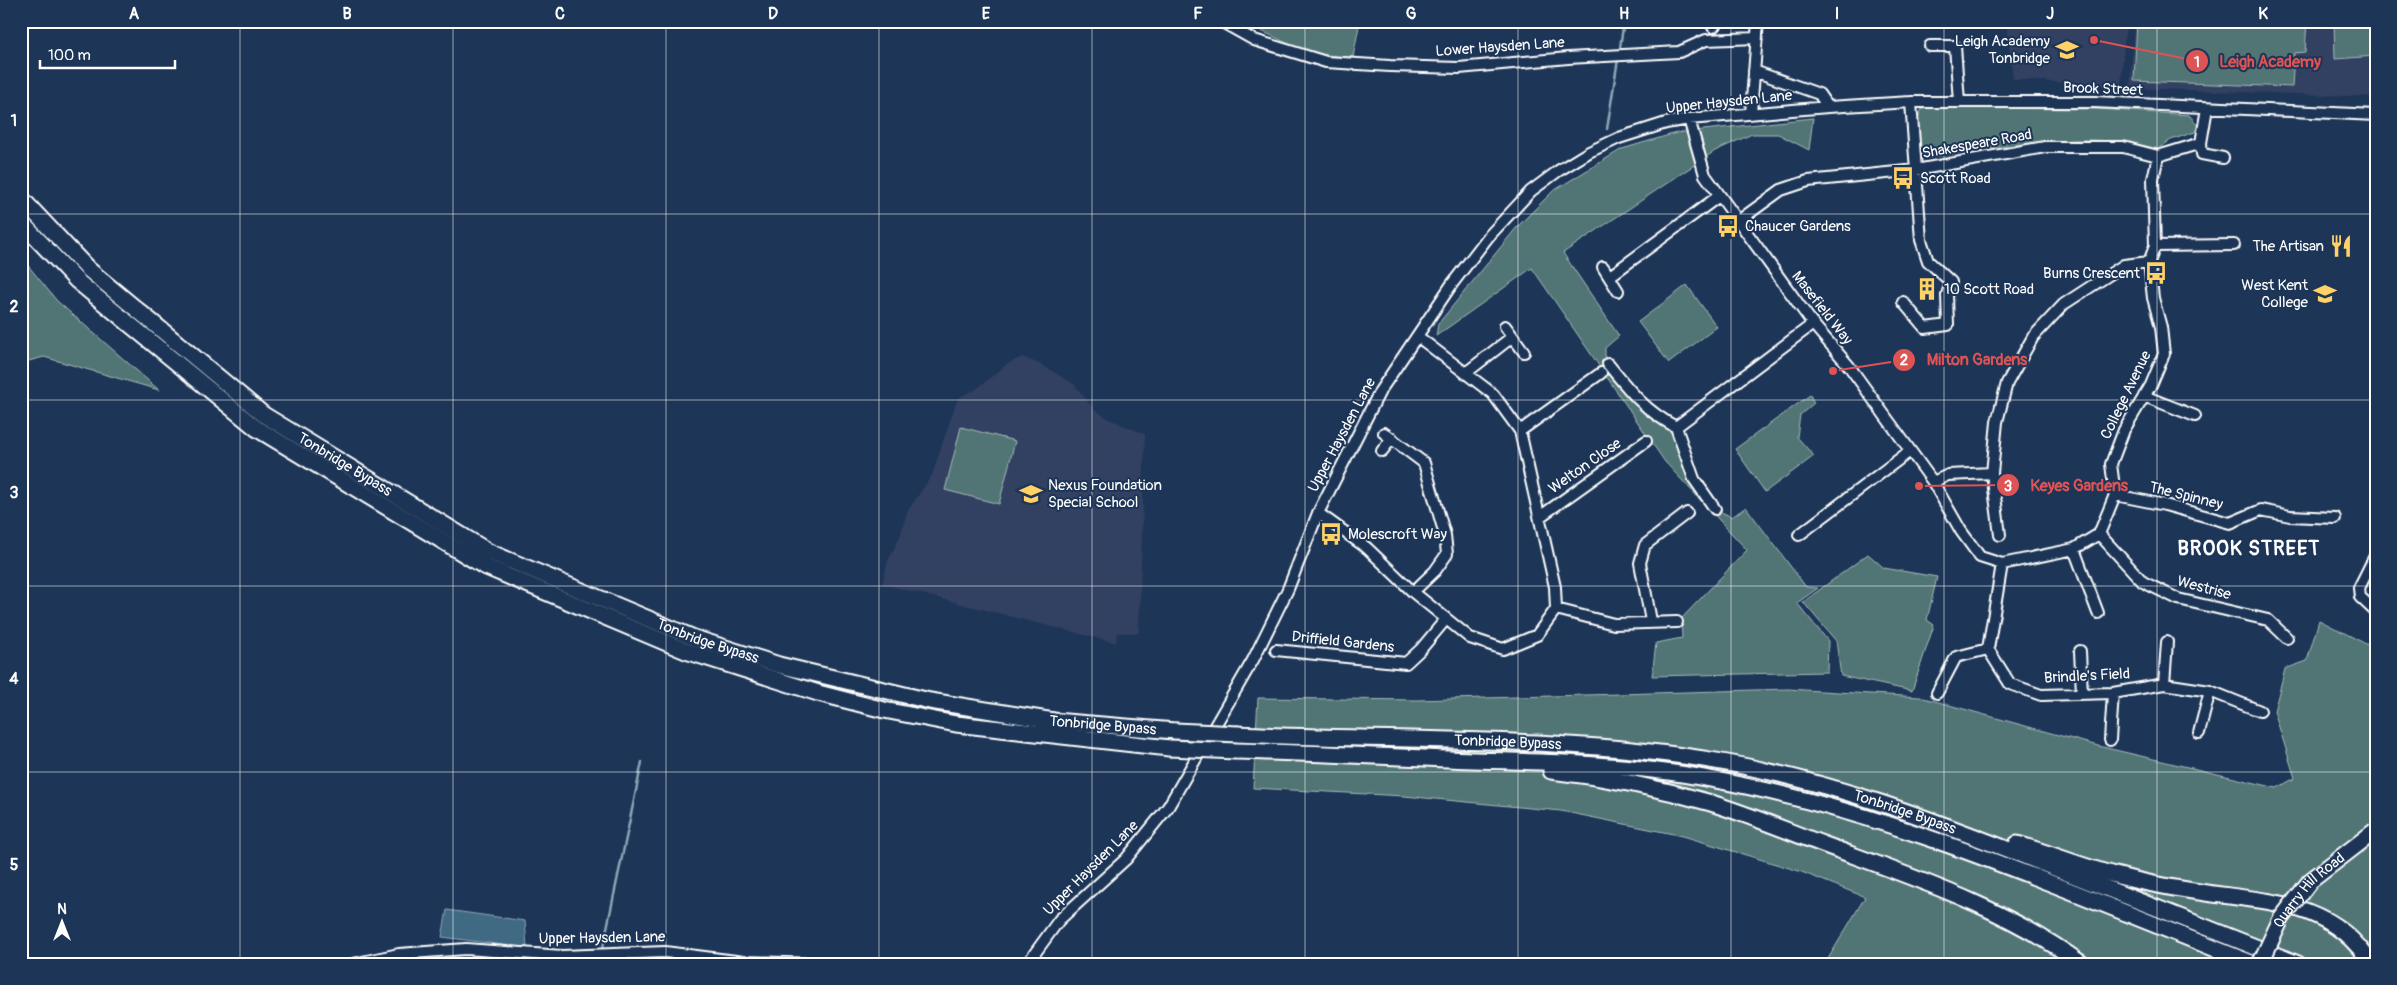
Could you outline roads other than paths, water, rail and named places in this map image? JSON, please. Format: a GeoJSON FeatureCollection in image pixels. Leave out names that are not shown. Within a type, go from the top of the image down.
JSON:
{"type":"FeatureCollection","features":[{"type":"Feature","properties":{"kind":"highway","name":"Tonbridge Bypass"},"geometry":{"type":"LineString","coordinates":[[21,198],[88,269],[264,416],[489,552],[694,638],[779,665],[930,701],[1054,721],[1175,731],[1579,746],[1652,752],[1717,761],[1846,792],[1946,825],[2298,964]]}},
{"type":"Feature","properties":{"kind":"highway","name":"Tonbridge Bypass"},"geometry":{"type":"LineString","coordinates":[[21,222],[77,281],[256,428],[484,566],[686,651],[818,693],[884,710],[956,724],[1169,748],[1578,763],[1709,778],[1836,808],[1916,833],[2254,964]]}},
{"type":"Feature","properties":{"kind":"highway"},"geometry":{"type":"LineString","coordinates":[[1428,758],[1587,775],[1712,804],[1947,889],[2005,916],[2082,964]]}},
{"type":"Feature","properties":{"kind":"highway"},"geometry":{"type":"LineString","coordinates":[[1946,825],[2030,847],[2114,875],[2192,891],[2252,899],[2306,910],[2339,928],[2358,944],[2371,963]]}},
{"type":"Feature","properties":{"kind":"highway","name":"Quarry Hill Road"},"geometry":{"type":"LineString","coordinates":[[2260,964],[2281,920],[2310,881],[2375,830]]}},
{"type":"Feature","properties":{"kind":"street","name":"Lower Haysden Lane"},"geometry":{"type":"LineString","coordinates":[[1220,21],[1254,40],[1326,62],[1459,68],[1679,52],[1706,40],[1757,38]]}},
{"type":"Feature","properties":{"kind":"street"},"geometry":{"type":"LineString","coordinates":[[1751,113],[1758,21]]}},
{"type":"Feature","properties":{"kind":"street"},"geometry":{"type":"LineString","coordinates":[[1930,46],[1955,46],[1959,102]]}},
{"type":"Feature","properties":{"kind":"street"},"geometry":{"type":"LineString","coordinates":[[1754,72],[1819,94],[1828,107]]}},
{"type":"Feature","properties":{"kind":"street"},"geometry":{"type":"LineString","coordinates":[[1903,302],[1926,328],[1953,327],[1947,296],[1952,282],[1928,261],[1921,240],[1911,102]]}},
{"type":"Feature","properties":{"kind":"street","name":"Brook Street"},"geometry":{"type":"LineString","coordinates":[[1828,107],[1911,102],[2094,102],[2376,115]]}},
{"type":"Feature","properties":{"kind":"street","name":"Upper Haysden Lane"},"geometry":{"type":"LineString","coordinates":[[1027,964],[1059,920],[1126,858],[1168,808],[1253,660],[1288,589],[1318,513],[1380,391],[1488,237],[1531,191],[1566,166],[1611,141],[1643,129],[1689,119],[1828,107]]}},
{"type":"Feature","properties":{"kind":"street"},"geometry":{"type":"LineString","coordinates":[[2207,108],[2202,154],[2223,158]]}},
{"type":"Feature","properties":{"kind":"street","name":"Masefield Way"},"geometry":{"type":"LineString","coordinates":[[1689,119],[1705,175],[1719,196],[1813,324],[1849,366],[1933,482]]}},
{"type":"Feature","properties":{"kind":"street"},"geometry":{"type":"LineString","coordinates":[[2000,534],[1992,473],[1997,422],[2007,383],[2033,338],[2064,304],[2124,265],[2149,262],[2155,246],[2153,179],[2158,156],[2202,143]]}},
{"type":"Feature","properties":{"kind":"street","name":"Shakespeare Road"},"geometry":{"type":"LineString","coordinates":[[1737,222],[1781,190],[1808,182],[1916,170],[2045,148],[2123,147],[2158,156]]}},
{"type":"Feature","properties":{"kind":"street"},"geometry":{"type":"LineString","coordinates":[[1610,276],[1719,196]]}},
{"type":"Feature","properties":{"kind":"street"},"geometry":{"type":"LineString","coordinates":[[2155,246],[2234,246]]}},
{"type":"Feature","properties":{"kind":"street","name":"College Avenue"},"geometry":{"type":"LineString","coordinates":[[2115,495],[2110,464],[2124,430],[2144,396],[2164,354],[2161,327],[2153,298],[2149,262]]}},
{"type":"Feature","properties":{"kind":"street"},"geometry":{"type":"LineString","coordinates":[[1602,266],[1618,291]]}},
{"type":"Feature","properties":{"kind":"street"},"geometry":{"type":"LineString","coordinates":[[1676,428],[1813,324]]}},
{"type":"Feature","properties":{"kind":"street"},"geometry":{"type":"LineString","coordinates":[[1506,326],[1524,352]]}},
{"type":"Feature","properties":{"kind":"street"},"geometry":{"type":"LineString","coordinates":[[1318,513],[1367,548],[1413,592],[1470,638],[1504,649],[1537,635],[1556,609],[1555,587],[1541,516],[1520,431],[1494,394],[1417,336]]}},
{"type":"Feature","properties":{"kind":"street"},"geometry":{"type":"LineString","coordinates":[[1467,372],[1512,337]]}},
{"type":"Feature","properties":{"kind":"street"},"geometry":{"type":"LineString","coordinates":[[1608,364],[1630,392],[1654,416],[1676,428],[1694,479],[1715,509]]}},
{"type":"Feature","properties":{"kind":"street"},"geometry":{"type":"LineString","coordinates":[[1520,431],[1601,374]]}},
{"type":"Feature","properties":{"kind":"street"},"geometry":{"type":"LineString","coordinates":[[2144,396],[2196,416]]}},
{"type":"Feature","properties":{"kind":"street"},"geometry":{"type":"LineString","coordinates":[[1382,451],[1388,436],[1424,464],[1445,535],[1447,554],[1435,571],[1413,592]]}},
{"type":"Feature","properties":{"kind":"street","name":"Welton Close"},"geometry":{"type":"LineString","coordinates":[[1541,516],[1646,441]]}},
{"type":"Feature","properties":{"kind":"street"},"geometry":{"type":"LineString","coordinates":[[1799,535],[1910,451]]}},
{"type":"Feature","properties":{"kind":"street"},"geometry":{"type":"LineString","coordinates":[[1992,473],[1948,475],[1933,482],[1961,531],[1980,556],[2002,564],[2074,549],[2099,534],[2115,495]]}},
{"type":"Feature","properties":{"kind":"street","name":"The Spinney"},"geometry":{"type":"LineString","coordinates":[[2115,495],[2165,505],[2230,523],[2261,510],[2290,516],[2335,518]]}},
{"type":"Feature","properties":{"kind":"street"},"geometry":{"type":"LineString","coordinates":[[1651,621],[1640,563],[1645,545],[1687,513]]}},
{"type":"Feature","properties":{"kind":"street","name":"Westrise"},"geometry":{"type":"LineString","coordinates":[[2099,534],[2143,582],[2178,599],[2268,620],[2287,638]]}},
{"type":"Feature","properties":{"kind":"street"},"geometry":{"type":"LineString","coordinates":[[2074,549],[2098,613]]}},
{"type":"Feature","properties":{"kind":"street"},"geometry":{"type":"LineString","coordinates":[[2374,610],[2360,598],[2359,588],[2376,554]]}},
{"type":"Feature","properties":{"kind":"street"},"geometry":{"type":"LineString","coordinates":[[1937,693],[1956,657],[1988,649],[2002,564]]}},
{"type":"Feature","properties":{"kind":"street"},"geometry":{"type":"LineString","coordinates":[[1556,609],[1614,624],[1651,621],[1678,622]]}},
{"type":"Feature","properties":{"kind":"street","name":"Driffield Gardens"},"geometry":{"type":"LineString","coordinates":[[1276,650],[1406,663],[1422,649],[1446,619]]}},
{"type":"Feature","properties":{"kind":"street"},"geometry":{"type":"LineString","coordinates":[[2164,684],[2167,642]]}},
{"type":"Feature","properties":{"kind":"street","name":"Brindle's Field"},"geometry":{"type":"LineString","coordinates":[[1988,649],[2010,684],[2041,695],[2113,693],[2164,684],[2210,691],[2260,711]]}},
{"type":"Feature","properties":{"kind":"street"},"geometry":{"type":"LineString","coordinates":[[2080,651],[2082,694]]}},
{"type":"Feature","properties":{"kind":"street"},"geometry":{"type":"LineString","coordinates":[[2199,733],[2210,691]]}},
{"type":"Feature","properties":{"kind":"street"},"geometry":{"type":"LineString","coordinates":[[2110,740],[2113,693]]}},
{"type":"Feature","properties":{"kind":"street","name":"Upper Haysden Lane"},"geometry":{"type":"LineString","coordinates":[[353,964],[399,954],[466,949],[562,956],[665,952],[744,962],[822,964]]}},
{"type":"Feature","properties":{"kind":"waterway"},"geometry":{"type":"LineString","coordinates":[[1619,54],[1624,21]]}},
{"type":"Feature","properties":{"kind":"waterway"},"geometry":{"type":"LineString","coordinates":[[1607,129],[1618,59]]}},
{"type":"Feature","properties":{"kind":"waterway"},"geometry":{"type":"LineString","coordinates":[[602,952],[642,762]]}},
{"type":"Feature","properties":{"kind":"place","name":"Leigh Academy"},"geometry":{"type":"Point","coordinates":[2094,40]}},
{"type":"Feature","properties":{"kind":"place","name":"Leigh Academy Tonbridge"},"geometry":{"type":"Point","coordinates":[2067,50]}},
{"type":"Feature","properties":{"kind":"place","name":"Scott Road"},"geometry":{"type":"Point","coordinates":[1903,178]}},
{"type":"Feature","properties":{"kind":"place","name":"Chaucer Gardens"},"geometry":{"type":"Point","coordinates":[1728,226]}},
{"type":"Feature","properties":{"kind":"place","name":"The Artisan"},"geometry":{"type":"Point","coordinates":[2341,246]}},
{"type":"Feature","properties":{"kind":"place","name":"Burns Crescent"},"geometry":{"type":"Point","coordinates":[2156,273]}},
{"type":"Feature","properties":{"kind":"place","name":"10 Scott Road"},"geometry":{"type":"Point","coordinates":[1927,289]}},
{"type":"Feature","properties":{"kind":"place","name":"West Kent College"},"geometry":{"type":"Point","coordinates":[2325,294]}},
{"type":"Feature","properties":{"kind":"place","name":"Milton Gardens"},"geometry":{"type":"Point","coordinates":[1833,371]}},
{"type":"Feature","properties":{"kind":"place","name":"Keyes Gardens"},"geometry":{"type":"Point","coordinates":[1919,486]}},
{"type":"Feature","properties":{"kind":"place","name":"Nexus Foundation Special School"},"geometry":{"type":"Point","coordinates":[1031,494]}},
{"type":"Feature","properties":{"kind":"place","name":"Molescroft Way"},"geometry":{"type":"Point","coordinates":[1331,534]}},
{"type":"Feature","properties":{"kind":"district","name":"BROOK STREET"},"geometry":{"type":"Point","coordinates":[2249,548]}}]}
